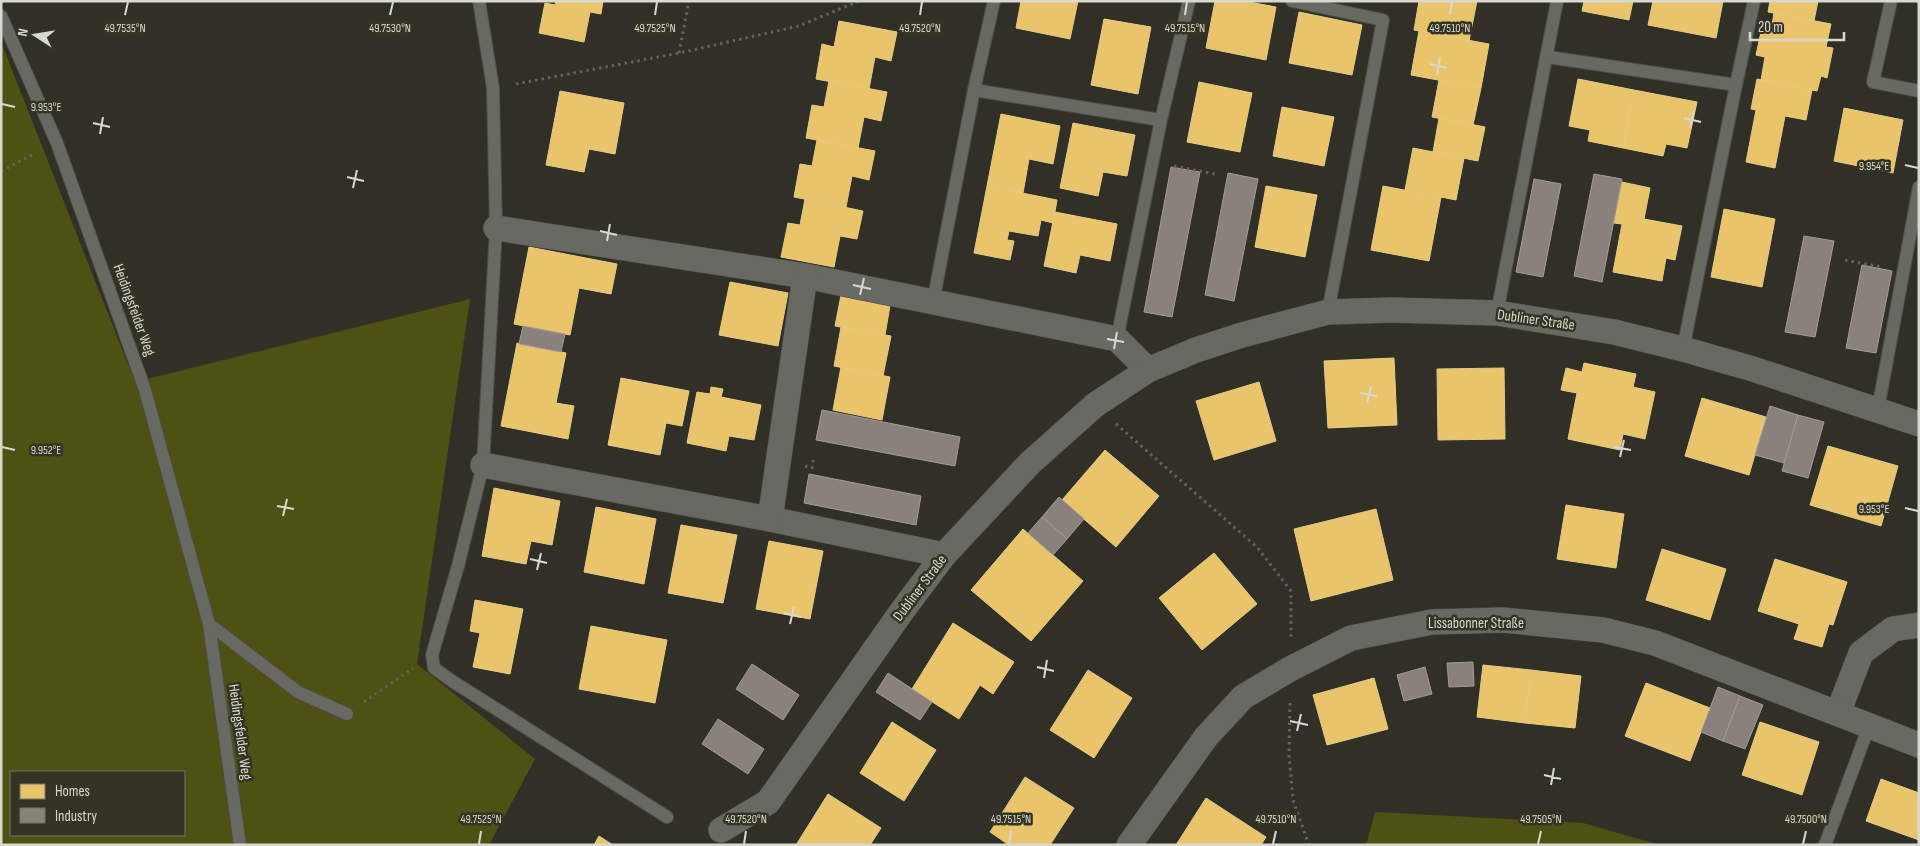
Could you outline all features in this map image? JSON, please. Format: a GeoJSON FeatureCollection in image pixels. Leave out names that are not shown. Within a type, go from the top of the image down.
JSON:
{"type":"FeatureCollection","features":[{"type":"Feature","properties":{"kind":"street"},"geometry":{"type":"LineString","coordinates":[[496,228],[805,276],[1117,339],[1148,370]]}},
{"type":"Feature","properties":{"kind":"street"},"geometry":{"type":"LineString","coordinates":[[770,519],[805,276]]}},
{"type":"Feature","properties":{"kind":"street","name":"Dubliner Straße"},"geometry":{"type":"LineString","coordinates":[[720,830],[768,802],[902,611],[944,556],[1030,463],[1095,405],[1148,370],[1196,350],[1232,338],[1328,312],[1392,310],[1497,313],[1614,332],[1683,349],[1878,409],[1919,424]]}},
{"type":"Feature","properties":{"kind":"street"},"geometry":{"type":"LineString","coordinates":[[484,465],[770,519],[944,556]]}},
{"type":"Feature","properties":{"kind":"street","name":"Lissabonner Straße"},"geometry":{"type":"LineString","coordinates":[[1129,845],[1206,737],[1243,697],[1290,669],[1350,638],[1432,622],[1503,620],[1603,630],[1655,643],[1919,745]]}},
{"type":"Feature","properties":{"kind":"street"},"geometry":{"type":"LineString","coordinates":[[1838,714],[1861,653],[1893,629],[1919,624]]}},
{"type":"Feature","properties":{"kind":"lane"},"geometry":{"type":"LineString","coordinates":[[480,1],[493,88],[496,228],[484,465],[458,566],[432,655],[434,668],[452,682],[667,817]]}},
{"type":"Feature","properties":{"kind":"lane"},"geometry":{"type":"LineString","coordinates":[[933,302],[974,90],[994,1]]}},
{"type":"Feature","properties":{"kind":"lane"},"geometry":{"type":"LineString","coordinates":[[1117,339],[1152,161],[1189,1]]}},
{"type":"Feature","properties":{"kind":"lane"},"geometry":{"type":"LineString","coordinates":[[1292,1],[1329,5],[1383,20],[1328,312]]}},
{"type":"Feature","properties":{"kind":"lane"},"geometry":{"type":"LineString","coordinates":[[1497,313],[1558,1]]}},
{"type":"Feature","properties":{"kind":"lane"},"geometry":{"type":"LineString","coordinates":[[1683,349],[1754,1]]}},
{"type":"Feature","properties":{"kind":"lane"},"geometry":{"type":"LineString","coordinates":[[1891,1],[1873,82],[1919,91]]}},
{"type":"Feature","properties":{"kind":"lane","name":"Heidingsfelder Weg"},"geometry":{"type":"LineString","coordinates":[[1,16],[57,143],[145,390],[208,624],[240,845]]}},
{"type":"Feature","properties":{"kind":"lane"},"geometry":{"type":"LineString","coordinates":[[1548,57],[1736,85]]}},
{"type":"Feature","properties":{"kind":"lane"},"geometry":{"type":"LineString","coordinates":[[974,90],[1161,120]]}},
{"type":"Feature","properties":{"kind":"lane"},"geometry":{"type":"LineString","coordinates":[[1878,409],[1919,187]]}},
{"type":"Feature","properties":{"kind":"lane"},"geometry":{"type":"LineString","coordinates":[[208,624],[298,692],[347,714]]}},
{"type":"Feature","properties":{"kind":"lane"},"geometry":{"type":"LineString","coordinates":[[1825,845],[1870,726]]}},
{"type":"Feature","properties":{"kind":"path"},"geometry":{"type":"LineString","coordinates":[[679,53],[689,1]]}},
{"type":"Feature","properties":{"kind":"path"},"geometry":{"type":"LineString","coordinates":[[493,88],[679,53],[799,26],[858,1]]}},
{"type":"Feature","properties":{"kind":"path"},"geometry":{"type":"LineString","coordinates":[[1,171],[57,143]]}},
{"type":"Feature","properties":{"kind":"path"},"geometry":{"type":"LineString","coordinates":[[1152,161],[1215,174]]}},
{"type":"Feature","properties":{"kind":"path"},"geometry":{"type":"LineString","coordinates":[[1845,260],[1876,266]]}},
{"type":"Feature","properties":{"kind":"path"},"geometry":{"type":"LineString","coordinates":[[1095,405],[1258,547],[1291,591],[1289,755],[1293,800],[1308,845]]}},
{"type":"Feature","properties":{"kind":"path"},"geometry":{"type":"LineString","coordinates":[[347,714],[432,655]]}},
{"type":"Feature","properties":{"kind":"green space"},"geometry":{"type":"Polygon","coordinates":[[[1,42],[135,382],[470,299],[417,664],[535,759],[489,845],[1,845],[1,42]]]}},
{"type":"Feature","properties":{"kind":"green space"},"geometry":{"type":"Polygon","coordinates":[[[1375,812],[1583,823],[1660,845],[1366,845],[1375,812]]]}},
{"type":"Feature","properties":{"kind":"building: Homes"},"geometry":{"type":"Polygon","coordinates":[[[556,1],[603,1],[601,14],[590,12],[584,42],[539,33],[545,3],[555,5],[556,1]]]}},
{"type":"Feature","properties":{"kind":"building: Homes"},"geometry":{"type":"Polygon","coordinates":[[[1021,1],[1078,1],[1070,39],[1016,28],[1021,1]]]}},
{"type":"Feature","properties":{"kind":"building: Homes"},"geometry":{"type":"Polygon","coordinates":[[[1215,1],[1244,1],[1276,7],[1266,60],[1206,48],[1215,1]]]}},
{"type":"Feature","properties":{"kind":"building: Homes"},"geometry":{"type":"Polygon","coordinates":[[[1419,1],[1477,1],[1469,41],[1414,30],[1419,1]]]}},
{"type":"Feature","properties":{"kind":"building: Homes"},"geometry":{"type":"Polygon","coordinates":[[[1584,1],[1633,1],[1629,20],[1582,11],[1584,1]]]}},
{"type":"Feature","properties":{"kind":"building: Homes"},"geometry":{"type":"Polygon","coordinates":[[[1653,1],[1723,1],[1716,38],[1648,25],[1653,1]]]}},
{"type":"Feature","properties":{"kind":"building: Homes"},"geometry":{"type":"Polygon","coordinates":[[[1770,1],[1818,1],[1814,21],[1768,12],[1770,1]]]}},
{"type":"Feature","properties":{"kind":"building: Homes"},"geometry":{"type":"Polygon","coordinates":[[[1299,12],[1362,25],[1352,75],[1289,63],[1299,12]]]}},
{"type":"Feature","properties":{"kind":"building: Homes"},"geometry":{"type":"Polygon","coordinates":[[[1774,13],[1831,24],[1826,47],[1833,48],[1827,78],[1821,76],[1817,91],[1761,80],[1765,57],[1756,55],[1763,23],[1772,25],[1774,13]]]}},
{"type":"Feature","properties":{"kind":"building: Homes"},"geometry":{"type":"Polygon","coordinates":[[[1104,19],[1151,27],[1138,94],[1091,85],[1104,19]]]}},
{"type":"Feature","properties":{"kind":"building: Homes"},"geometry":{"type":"Polygon","coordinates":[[[839,21],[897,32],[891,61],[875,57],[869,89],[816,79],[822,44],[834,47],[839,21]]]}},
{"type":"Feature","properties":{"kind":"building: Homes"},"geometry":{"type":"Polygon","coordinates":[[[1419,31],[1489,44],[1481,88],[1411,75],[1419,31]]]}},
{"type":"Feature","properties":{"kind":"building: Homes"},"geometry":{"type":"Polygon","coordinates":[[[1578,79],[1634,90],[1623,148],[1588,141],[1590,130],[1569,126],[1578,79]]]}},
{"type":"Feature","properties":{"kind":"building: Homes"},"geometry":{"type":"Polygon","coordinates":[[[1757,79],[1812,90],[1806,120],[1785,116],[1775,168],[1746,162],[1756,110],[1751,109],[1757,79]]]}},
{"type":"Feature","properties":{"kind":"building: Homes"},"geometry":{"type":"Polygon","coordinates":[[[1439,80],[1481,88],[1473,125],[1432,117],[1439,80]]]}},
{"type":"Feature","properties":{"kind":"building: Homes"},"geometry":{"type":"Polygon","coordinates":[[[829,81],[887,92],[881,121],[864,117],[858,148],[806,138],[812,105],[824,107],[829,81]]]}},
{"type":"Feature","properties":{"kind":"building: Homes"},"geometry":{"type":"Polygon","coordinates":[[[1199,82],[1252,93],[1240,152],[1187,142],[1199,82]]]}},
{"type":"Feature","properties":{"kind":"building: Homes"},"geometry":{"type":"Polygon","coordinates":[[[1634,90],[1697,102],[1687,148],[1666,144],[1663,156],[1623,148],[1634,90]]]}},
{"type":"Feature","properties":{"kind":"building: Homes"},"geometry":{"type":"Polygon","coordinates":[[[560,91],[624,103],[615,154],[589,149],[584,172],[546,165],[560,91]]]}},
{"type":"Feature","properties":{"kind":"building: Homes"},"geometry":{"type":"Polygon","coordinates":[[[1282,107],[1334,117],[1324,166],[1273,156],[1282,107]]]}},
{"type":"Feature","properties":{"kind":"building: Homes"},"geometry":{"type":"Polygon","coordinates":[[[1844,108],[1903,120],[1893,173],[1834,161],[1844,108]]]}},
{"type":"Feature","properties":{"kind":"building: Homes"},"geometry":{"type":"Polygon","coordinates":[[[1001,114],[1060,126],[1053,164],[1029,159],[1023,193],[987,186],[1001,114]]]}},
{"type":"Feature","properties":{"kind":"building: Homes"},"geometry":{"type":"Polygon","coordinates":[[[1439,118],[1485,127],[1478,161],[1433,152],[1439,118]]]}},
{"type":"Feature","properties":{"kind":"building: Homes"},"geometry":{"type":"Polygon","coordinates":[[[1073,123],[1135,135],[1127,176],[1103,172],[1098,196],[1060,188],[1073,123]]]}},
{"type":"Feature","properties":{"kind":"building: Homes"},"geometry":{"type":"Polygon","coordinates":[[[817,140],[875,151],[869,180],[852,176],[846,207],[794,197],[800,164],[812,166],[817,140]]]}},
{"type":"Feature","properties":{"kind":"building: Homes"},"geometry":{"type":"Polygon","coordinates":[[[1413,148],[1464,158],[1456,200],[1405,190],[1413,148]]]}},
{"type":"Feature","properties":{"kind":"building: Homes"},"geometry":{"type":"Polygon","coordinates":[[[1622,182],[1650,188],[1644,219],[1682,226],[1675,260],[1666,258],[1662,281],[1613,272],[1622,224],[1614,223],[1622,182]]]}},
{"type":"Feature","properties":{"kind":"building: Homes"},"geometry":{"type":"Polygon","coordinates":[[[987,186],[1057,200],[1053,223],[1041,220],[1038,236],[1009,231],[1007,240],[1014,241],[1010,260],[974,253],[987,186]]]}},
{"type":"Feature","properties":{"kind":"building: Homes"},"geometry":{"type":"Polygon","coordinates":[[[1266,186],[1317,195],[1305,257],[1255,247],[1266,186]]]}},
{"type":"Feature","properties":{"kind":"building: Homes"},"geometry":{"type":"Polygon","coordinates":[[[1383,186],[1441,197],[1429,261],[1371,250],[1383,186]]]}},
{"type":"Feature","properties":{"kind":"building: Homes"},"geometry":{"type":"Polygon","coordinates":[[[805,199],[863,211],[857,239],[840,236],[834,267],[781,257],[788,223],[800,225],[805,199]]]}},
{"type":"Feature","properties":{"kind":"building: Homes"},"geometry":{"type":"Polygon","coordinates":[[[1724,209],[1775,219],[1762,287],[1711,277],[1724,209]]]}},
{"type":"Feature","properties":{"kind":"building: Homes"},"geometry":{"type":"Polygon","coordinates":[[[1055,212],[1117,224],[1110,261],[1080,255],[1076,273],[1044,266],[1055,212]]]}},
{"type":"Feature","properties":{"kind":"building: Homes"},"geometry":{"type":"Polygon","coordinates":[[[529,247],[617,264],[611,294],[579,288],[570,335],[514,324],[529,247]]]}},
{"type":"Feature","properties":{"kind":"building: Homes"},"geometry":{"type":"Polygon","coordinates":[[[730,282],[788,293],[778,346],[719,335],[730,282]]]}},
{"type":"Feature","properties":{"kind":"building: Homes"},"geometry":{"type":"Polygon","coordinates":[[[843,285],[892,294],[885,335],[835,326],[843,285]]]}},
{"type":"Feature","properties":{"kind":"building: Homes"},"geometry":{"type":"Polygon","coordinates":[[[841,327],[891,336],[883,376],[834,366],[841,327]]]}},
{"type":"Feature","properties":{"kind":"building: Homes"},"geometry":{"type":"Polygon","coordinates":[[[517,343],[566,353],[556,403],[574,406],[568,439],[501,426],[517,343]]]}},
{"type":"Feature","properties":{"kind":"building: Homes"},"geometry":{"type":"Polygon","coordinates":[[[1394,358],[1397,425],[1328,428],[1324,361],[1394,358]]]}},
{"type":"Feature","properties":{"kind":"building: Homes"},"geometry":{"type":"Polygon","coordinates":[[[1584,363],[1636,374],[1633,387],[1655,392],[1645,439],[1623,434],[1620,450],[1568,439],[1577,393],[1561,390],[1566,368],[1582,372],[1584,363]]]}},
{"type":"Feature","properties":{"kind":"building: Homes"},"geometry":{"type":"Polygon","coordinates":[[[841,367],[890,377],[882,420],[833,410],[841,367]]]}},
{"type":"Feature","properties":{"kind":"building: Homes"},"geometry":{"type":"Polygon","coordinates":[[[1504,368],[1505,439],[1438,440],[1437,369],[1504,368]]]}},
{"type":"Feature","properties":{"kind":"building: Homes"},"geometry":{"type":"Polygon","coordinates":[[[621,378],[689,391],[682,426],[666,423],[660,455],[608,445],[621,378]]]}},
{"type":"Feature","properties":{"kind":"building: Homes"},"geometry":{"type":"Polygon","coordinates":[[[1259,382],[1276,441],[1214,460],[1196,401],[1259,382]]]}},
{"type":"Feature","properties":{"kind":"building: Homes"},"geometry":{"type":"Polygon","coordinates":[[[711,387],[723,389],[721,397],[761,405],[754,440],[729,436],[726,451],[687,443],[697,392],[710,394],[711,387]]]}},
{"type":"Feature","properties":{"kind":"building: Homes"},"geometry":{"type":"Polygon","coordinates":[[[1702,398],[1766,417],[1749,475],[1685,456],[1702,398]]]}},
{"type":"Feature","properties":{"kind":"building: Homes"},"geometry":{"type":"Polygon","coordinates":[[[1828,446],[1898,466],[1881,526],[1810,505],[1828,446]]]}},
{"type":"Feature","properties":{"kind":"building: Homes"},"geometry":{"type":"Polygon","coordinates":[[[1105,450],[1159,496],[1116,547],[1062,500],[1105,450]]]}},
{"type":"Feature","properties":{"kind":"building: Homes"},"geometry":{"type":"Polygon","coordinates":[[[494,488],[560,501],[552,545],[531,541],[526,564],[482,556],[494,488]]]}},
{"type":"Feature","properties":{"kind":"building: Homes"},"geometry":{"type":"Polygon","coordinates":[[[1566,505],[1624,514],[1616,568],[1557,559],[1566,505]]]}},
{"type":"Feature","properties":{"kind":"building: Homes"},"geometry":{"type":"Polygon","coordinates":[[[596,507],[656,519],[644,584],[584,572],[596,507]]]}},
{"type":"Feature","properties":{"kind":"building: Homes"},"geometry":{"type":"Polygon","coordinates":[[[1376,509],[1393,580],[1311,601],[1294,529],[1376,509]]]}},
{"type":"Feature","properties":{"kind":"building: Homes"},"geometry":{"type":"Polygon","coordinates":[[[681,525],[737,535],[723,603],[668,593],[681,525]]]}},
{"type":"Feature","properties":{"kind":"building: Homes"},"geometry":{"type":"Polygon","coordinates":[[[1023,529],[1083,581],[1031,641],[971,590],[1023,529]]]}},
{"type":"Feature","properties":{"kind":"building: Homes"},"geometry":{"type":"Polygon","coordinates":[[[769,541],[823,551],[810,619],[756,609],[769,541]]]}},
{"type":"Feature","properties":{"kind":"building: Homes"},"geometry":{"type":"Polygon","coordinates":[[[1662,549],[1726,569],[1710,620],[1646,600],[1662,549]]]}},
{"type":"Feature","properties":{"kind":"building: Homes"},"geometry":{"type":"Polygon","coordinates":[[[1214,553],[1257,604],[1202,650],[1159,598],[1214,553]]]}},
{"type":"Feature","properties":{"kind":"building: Homes"},"geometry":{"type":"Polygon","coordinates":[[[1775,559],[1847,582],[1833,625],[1829,624],[1822,647],[1794,639],[1799,624],[1758,611],[1775,559]]]}},
{"type":"Feature","properties":{"kind":"building: Homes"},"geometry":{"type":"Polygon","coordinates":[[[475,600],[523,609],[510,674],[473,667],[480,633],[470,631],[475,600]]]}},
{"type":"Feature","properties":{"kind":"building: Homes"},"geometry":{"type":"Polygon","coordinates":[[[953,623],[1014,662],[993,694],[980,685],[959,719],[912,689],[953,623]]]}},
{"type":"Feature","properties":{"kind":"building: Homes"},"geometry":{"type":"Polygon","coordinates":[[[591,626],[667,640],[655,703],[579,689],[591,626]]]}},
{"type":"Feature","properties":{"kind":"building: Homes"},"geometry":{"type":"Polygon","coordinates":[[[1483,665],[1531,670],[1525,723],[1477,717],[1483,665]]]}},
{"type":"Feature","properties":{"kind":"building: Homes"},"geometry":{"type":"Polygon","coordinates":[[[1088,670],[1132,698],[1094,758],[1050,730],[1088,670]]]}},
{"type":"Feature","properties":{"kind":"building: Homes"},"geometry":{"type":"Polygon","coordinates":[[[1531,670],[1581,676],[1575,728],[1525,723],[1531,670]]]}},
{"type":"Feature","properties":{"kind":"building: Homes"},"geometry":{"type":"Polygon","coordinates":[[[1374,678],[1388,729],[1327,745],[1313,695],[1374,678]]]}},
{"type":"Feature","properties":{"kind":"building: Homes"},"geometry":{"type":"Polygon","coordinates":[[[1646,683],[1710,708],[1690,761],[1625,736],[1646,683]]]}},
{"type":"Feature","properties":{"kind":"building: Homes"},"geometry":{"type":"Polygon","coordinates":[[[892,722],[936,750],[904,801],[860,773],[892,722]]]}},
{"type":"Feature","properties":{"kind":"building: Homes"},"geometry":{"type":"Polygon","coordinates":[[[1760,722],[1819,742],[1802,795],[1742,775],[1760,722]]]}},
{"type":"Feature","properties":{"kind":"building: Homes"},"geometry":{"type":"Polygon","coordinates":[[[1025,777],[1074,808],[1050,845],[1009,845],[990,832],[1025,777]]]}},
{"type":"Feature","properties":{"kind":"building: Homes"},"geometry":{"type":"Polygon","coordinates":[[[1881,779],[1919,793],[1919,840],[1866,821],[1881,779]]]}},
{"type":"Feature","properties":{"kind":"building: Homes"},"geometry":{"type":"Polygon","coordinates":[[[828,794],[881,828],[870,845],[796,845],[828,794]]]}},
{"type":"Feature","properties":{"kind":"building: Homes"},"geometry":{"type":"Polygon","coordinates":[[[1206,798],[1266,837],[1261,845],[1176,845],[1206,798]]]}},
{"type":"Feature","properties":{"kind":"building: Homes"},"geometry":{"type":"Polygon","coordinates":[[[599,836],[613,845],[594,845],[599,836]]]}},
{"type":"Feature","properties":{"kind":"building: Industry"},"geometry":{"type":"Polygon","coordinates":[[[1171,167],[1200,172],[1172,317],[1144,312],[1171,167]]]}},
{"type":"Feature","properties":{"kind":"building: Industry"},"geometry":{"type":"Polygon","coordinates":[[[1228,173],[1258,179],[1234,301],[1205,295],[1228,173]]]}},
{"type":"Feature","properties":{"kind":"building: Industry"},"geometry":{"type":"Polygon","coordinates":[[[1594,174],[1622,179],[1602,282],[1574,276],[1594,174]]]}},
{"type":"Feature","properties":{"kind":"building: Industry"},"geometry":{"type":"Polygon","coordinates":[[[1534,179],[1561,184],[1543,277],[1516,272],[1534,179]]]}},
{"type":"Feature","properties":{"kind":"building: Industry"},"geometry":{"type":"Polygon","coordinates":[[[1804,236],[1834,241],[1815,337],[1785,332],[1804,236]]]}},
{"type":"Feature","properties":{"kind":"building: Industry"},"geometry":{"type":"Polygon","coordinates":[[[1862,265],[1892,271],[1876,353],[1846,348],[1862,265]]]}},
{"type":"Feature","properties":{"kind":"building: Industry"},"geometry":{"type":"Polygon","coordinates":[[[523,326],[565,334],[561,352],[519,344],[523,326]]]}},
{"type":"Feature","properties":{"kind":"building: Industry"},"geometry":{"type":"Polygon","coordinates":[[[1770,406],[1798,415],[1784,463],[1755,455],[1770,406]]]}},
{"type":"Feature","properties":{"kind":"building: Industry"},"geometry":{"type":"Polygon","coordinates":[[[822,410],[960,437],[955,466],[816,440],[822,410]]]}},
{"type":"Feature","properties":{"kind":"building: Industry"},"geometry":{"type":"Polygon","coordinates":[[[1798,415],[1824,422],[1808,478],[1782,471],[1798,415]]]}},
{"type":"Feature","properties":{"kind":"building: Industry"},"geometry":{"type":"Polygon","coordinates":[[[809,474],[921,496],[916,525],[804,503],[809,474]]]}},
{"type":"Feature","properties":{"kind":"building: Industry"},"geometry":{"type":"Polygon","coordinates":[[[1059,497],[1084,519],[1067,539],[1042,517],[1059,497]]]}},
{"type":"Feature","properties":{"kind":"building: Industry"},"geometry":{"type":"Polygon","coordinates":[[[1042,517],[1067,539],[1053,555],[1028,533],[1042,517]]]}},
{"type":"Feature","properties":{"kind":"building: Industry"},"geometry":{"type":"Polygon","coordinates":[[[1473,662],[1474,686],[1449,687],[1447,663],[1473,662]]]}},
{"type":"Feature","properties":{"kind":"building: Industry"},"geometry":{"type":"Polygon","coordinates":[[[752,664],[799,695],[783,720],[736,689],[752,664]]]}},
{"type":"Feature","properties":{"kind":"building: Industry"},"geometry":{"type":"Polygon","coordinates":[[[1425,667],[1432,694],[1404,701],[1397,675],[1425,667]]]}},
{"type":"Feature","properties":{"kind":"building: Industry"},"geometry":{"type":"Polygon","coordinates":[[[888,673],[932,702],[920,720],[876,692],[888,673]]]}},
{"type":"Feature","properties":{"kind":"building: Industry"},"geometry":{"type":"Polygon","coordinates":[[[1718,687],[1740,696],[1723,741],[1701,732],[1718,687]]]}},
{"type":"Feature","properties":{"kind":"building: Industry"},"geometry":{"type":"Polygon","coordinates":[[[1740,696],[1763,705],[1745,749],[1723,741],[1740,696]]]}},
{"type":"Feature","properties":{"kind":"building: Industry"},"geometry":{"type":"Polygon","coordinates":[[[718,719],[764,749],[748,774],[702,744],[718,719]]]}}]}
